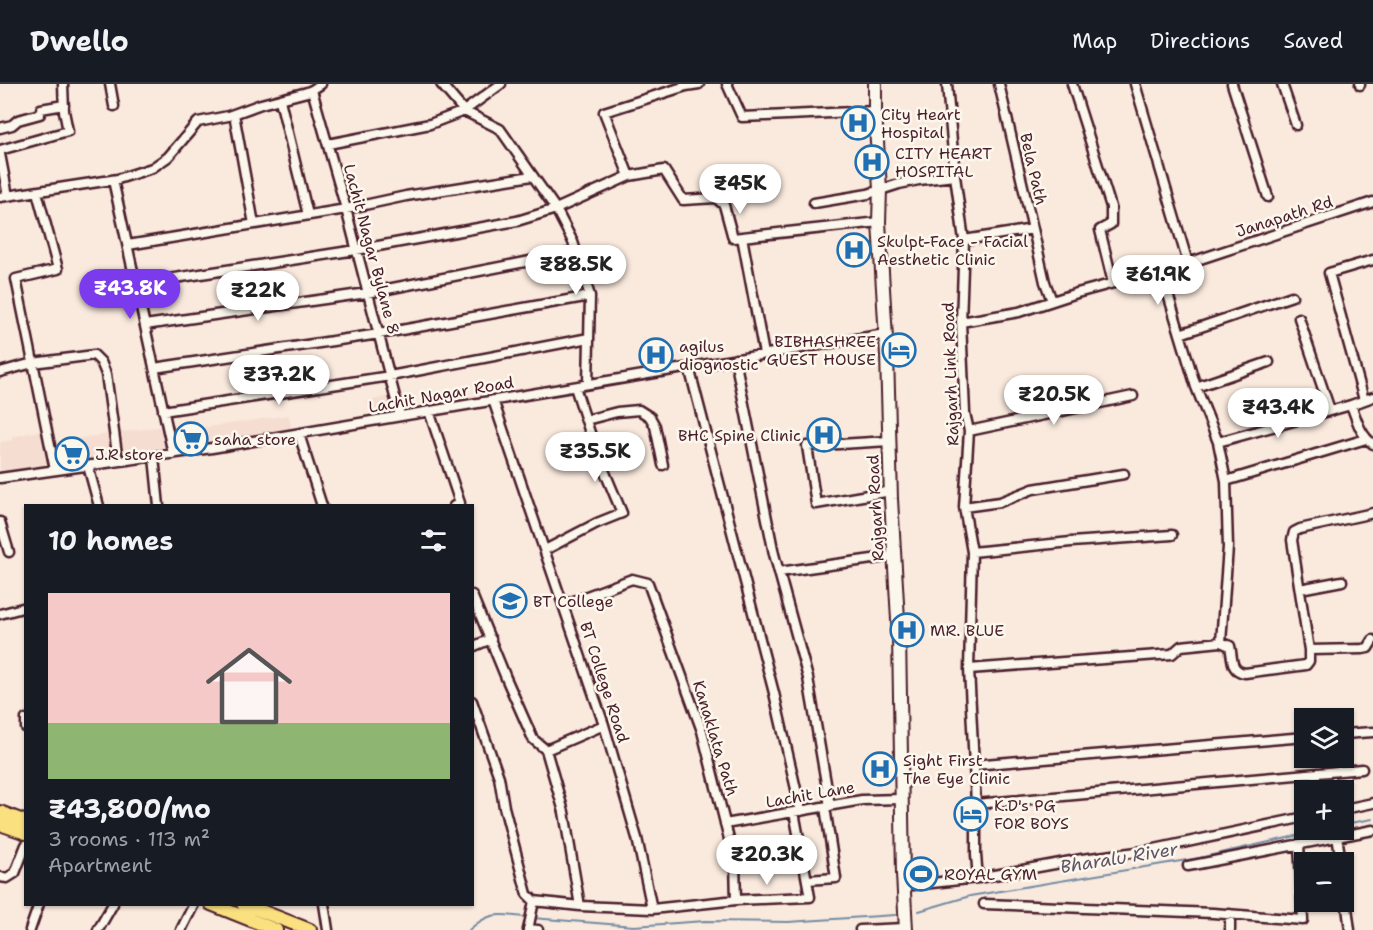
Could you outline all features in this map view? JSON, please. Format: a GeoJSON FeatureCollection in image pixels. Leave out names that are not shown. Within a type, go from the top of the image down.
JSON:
{"type":"FeatureCollection","features":[{"type":"Feature","properties":{"kind":"main road","name":"Rajgarh Road"},"geometry":{"type":"LineString","coordinates":[[875,84],[898,637],[905,929]]}},
{"type":"Feature","properties":{"kind":"main road"},"geometry":{"type":"LineString","coordinates":[[0,812],[24,821]]}},
{"type":"Feature","properties":{"kind":"main road"},"geometry":{"type":"LineString","coordinates":[[0,824],[24,832]]}},
{"type":"Feature","properties":{"kind":"main road"},"geometry":{"type":"LineString","coordinates":[[216,906],[273,930]]}},
{"type":"Feature","properties":{"kind":"main road"},"geometry":{"type":"LineString","coordinates":[[248,906],[310,930]]}},
{"type":"Feature","properties":{"kind":"street"},"geometry":{"type":"LineString","coordinates":[[63,84],[64,111],[68,131],[0,152],[4,196],[113,180],[152,168],[168,157],[198,122],[280,100],[321,84]]}},
{"type":"Feature","properties":{"kind":"street"},"geometry":{"type":"LineString","coordinates":[[110,84],[114,106]]}},
{"type":"Feature","properties":{"kind":"street"},"geometry":{"type":"LineString","coordinates":[[441,84],[464,111],[500,129],[556,209],[573,242],[590,296],[588,384]]}},
{"type":"Feature","properties":{"kind":"street"},"geometry":{"type":"LineString","coordinates":[[328,144],[430,124],[464,111],[501,84]]}},
{"type":"Feature","properties":{"kind":"street"},"geometry":{"type":"LineString","coordinates":[[629,176],[604,112],[686,85],[699,84]]}},
{"type":"Feature","properties":{"kind":"street"},"geometry":{"type":"LineString","coordinates":[[727,84],[742,117],[875,111]]}},
{"type":"Feature","properties":{"kind":"street","name":"Rajgarh Link Road"},"geometry":{"type":"LineString","coordinates":[[946,84],[964,240],[962,322],[965,413],[969,431],[964,507],[972,552],[969,669],[978,878]]}},
{"type":"Feature","properties":{"kind":"street","name":"Bela Path"},"geometry":{"type":"LineString","coordinates":[[964,240],[1033,229],[999,84]]}},
{"type":"Feature","properties":{"kind":"street"},"geometry":{"type":"LineString","coordinates":[[1072,84],[1111,207],[1111,224],[1100,230],[1113,283]]}},
{"type":"Feature","properties":{"kind":"street"},"geometry":{"type":"LineString","coordinates":[[1135,84],[1188,263]]}},
{"type":"Feature","properties":{"kind":"street"},"geometry":{"type":"LineString","coordinates":[[1232,84],[1268,197]]}},
{"type":"Feature","properties":{"kind":"street"},"geometry":{"type":"LineString","coordinates":[[1282,84],[1296,125]]}},
{"type":"Feature","properties":{"kind":"street","name":"Lachit Nagar Bylane 8"},"geometry":{"type":"LineString","coordinates":[[308,89],[328,144],[400,416]]}},
{"type":"Feature","properties":{"kind":"street"},"geometry":{"type":"LineString","coordinates":[[280,100],[308,215]]}},
{"type":"Feature","properties":{"kind":"street"},"geometry":{"type":"LineString","coordinates":[[0,128],[40,114],[41,109],[64,105]]}},
{"type":"Feature","properties":{"kind":"street"},"geometry":{"type":"LineString","coordinates":[[234,114],[254,224]]}},
{"type":"Feature","properties":{"kind":"street"},"geometry":{"type":"LineString","coordinates":[[136,284],[356,250],[517,221],[556,209],[629,176],[664,170],[682,200],[716,198],[724,205],[733,238],[879,222]]}},
{"type":"Feature","properties":{"kind":"street"},"geometry":{"type":"LineString","coordinates":[[128,245],[532,176]]}},
{"type":"Feature","properties":{"kind":"street"},"geometry":{"type":"LineString","coordinates":[[814,203],[868,194],[919,180],[955,176]]}},
{"type":"Feature","properties":{"kind":"street"},"geometry":{"type":"LineString","coordinates":[[113,180],[173,454]]}},
{"type":"Feature","properties":{"kind":"street"},"geometry":{"type":"LineString","coordinates":[[37,192],[58,269],[16,279],[55,470]]}},
{"type":"Feature","properties":{"kind":"street","name":"Janapath Rd"},"geometry":{"type":"LineString","coordinates":[[962,322],[1019,312],[1188,263],[1373,202]]}},
{"type":"Feature","properties":{"kind":"street"},"geometry":{"type":"LineString","coordinates":[[1033,229],[1045,282],[1052,301]]}},
{"type":"Feature","properties":{"kind":"street"},"geometry":{"type":"LineString","coordinates":[[742,237],[764,354]]}},
{"type":"Feature","properties":{"kind":"street"},"geometry":{"type":"LineString","coordinates":[[145,325],[368,293],[576,252]]}},
{"type":"Feature","properties":{"kind":"street"},"geometry":{"type":"LineString","coordinates":[[1218,442],[1369,398],[1329,273],[1373,261]]}},
{"type":"Feature","properties":{"kind":"street"},"geometry":{"type":"LineString","coordinates":[[1161,270],[1196,387],[1218,442],[1226,481],[1228,547],[1221,642]]}},
{"type":"Feature","properties":{"kind":"street"},"geometry":{"type":"LineString","coordinates":[[154,368],[379,334],[590,296]]}},
{"type":"Feature","properties":{"kind":"street"},"geometry":{"type":"LineString","coordinates":[[1180,334],[1292,296]]}},
{"type":"Feature","properties":{"kind":"street"},"geometry":{"type":"LineString","coordinates":[[1299,318],[1330,410]]}},
{"type":"Feature","properties":{"kind":"street","name":"Lachit Nagar Road"},"geometry":{"type":"LineString","coordinates":[[0,478],[299,434],[885,334]]}},
{"type":"Feature","properties":{"kind":"street"},"geometry":{"type":"LineString","coordinates":[[163,411],[390,376],[589,338]]}},
{"type":"Feature","properties":{"kind":"street"},"geometry":{"type":"LineString","coordinates":[[0,372],[33,363],[94,355],[101,362],[106,374],[118,461]]}},
{"type":"Feature","properties":{"kind":"street"},"geometry":{"type":"LineString","coordinates":[[735,359],[771,543],[808,678],[828,806],[836,878],[807,880]]}},
{"type":"Feature","properties":{"kind":"street"},"geometry":{"type":"LineString","coordinates":[[1196,387],[1269,363]]}},
{"type":"Feature","properties":{"kind":"street"},"geometry":{"type":"LineString","coordinates":[[474,707],[499,777],[504,807],[527,894],[534,901],[580,906],[652,909],[736,900],[810,897],[798,812],[774,693],[689,367]]}},
{"type":"Feature","properties":{"kind":"street"},"geometry":{"type":"LineString","coordinates":[[544,550],[622,513],[596,451],[575,387]]}},
{"type":"Feature","properties":{"kind":"street"},"geometry":{"type":"LineString","coordinates":[[969,431],[1133,396]]}},
{"type":"Feature","properties":{"kind":"street","name":"BT College Road"},"geometry":{"type":"LineString","coordinates":[[493,400],[604,725],[637,838],[652,909]]}},
{"type":"Feature","properties":{"kind":"street"},"geometry":{"type":"LineString","coordinates":[[1226,481],[1370,442],[1361,432],[1351,405]]}},
{"type":"Feature","properties":{"kind":"street"},"geometry":{"type":"LineString","coordinates":[[586,420],[617,412],[639,410],[650,417],[655,426],[663,465]]}},
{"type":"Feature","properties":{"kind":"street"},"geometry":{"type":"LineString","coordinates":[[429,411],[460,503],[458,504]]}},
{"type":"Feature","properties":{"kind":"street"},"geometry":{"type":"LineString","coordinates":[[299,434],[321,504]]}},
{"type":"Feature","properties":{"kind":"street"},"geometry":{"type":"LineString","coordinates":[[889,441],[807,446],[816,504],[891,491]]}},
{"type":"Feature","properties":{"kind":"street"},"geometry":{"type":"LineString","coordinates":[[154,456],[159,504]]}},
{"type":"Feature","properties":{"kind":"street"},"geometry":{"type":"LineString","coordinates":[[88,466],[98,504]]}},
{"type":"Feature","properties":{"kind":"street"},"geometry":{"type":"LineString","coordinates":[[964,507],[1000,502],[1033,489],[1124,474]]}},
{"type":"Feature","properties":{"kind":"street"},"geometry":{"type":"LineString","coordinates":[[969,669],[1172,654],[1181,646],[1221,642],[1230,646],[1234,668],[1238,672],[1304,666],[1309,661],[1309,650],[1292,540],[1294,532],[1373,513]]}},
{"type":"Feature","properties":{"kind":"street"},"geometry":{"type":"LineString","coordinates":[[0,522],[9,552]]}},
{"type":"Feature","properties":{"kind":"street"},"geometry":{"type":"LineString","coordinates":[[972,552],[1172,535]]}},
{"type":"Feature","properties":{"kind":"street"},"geometry":{"type":"LineString","coordinates":[[779,572],[894,556]]}},
{"type":"Feature","properties":{"kind":"street","name":"Kanaklata Path"},"geometry":{"type":"LineString","coordinates":[[564,605],[632,579],[648,583],[702,731],[735,863],[736,900]]}},
{"type":"Feature","properties":{"kind":"street"},"geometry":{"type":"LineString","coordinates":[[1300,589],[1342,581]]}},
{"type":"Feature","properties":{"kind":"street"},"geometry":{"type":"LineString","coordinates":[[474,600],[533,739],[546,750],[564,812],[580,906]]}},
{"type":"Feature","properties":{"kind":"street"},"geometry":{"type":"LineString","coordinates":[[0,614],[24,608]]}},
{"type":"Feature","properties":{"kind":"street"},"geometry":{"type":"LineString","coordinates":[[474,646],[491,639]]}},
{"type":"Feature","properties":{"kind":"street"},"geometry":{"type":"LineString","coordinates":[[1309,650],[1363,649],[1368,648],[1373,640]]}},
{"type":"Feature","properties":{"kind":"street"},"geometry":{"type":"LineString","coordinates":[[546,750],[604,725]]}},
{"type":"Feature","properties":{"kind":"street"},"geometry":{"type":"LineString","coordinates":[[1354,733],[1373,732]]}},
{"type":"Feature","properties":{"kind":"street"},"geometry":{"type":"LineString","coordinates":[[973,765],[1294,738]]}},
{"type":"Feature","properties":{"kind":"street"},"geometry":{"type":"LineString","coordinates":[[976,804],[1362,769]]}},
{"type":"Feature","properties":{"kind":"street","name":"Lachit Lane"},"geometry":{"type":"LineString","coordinates":[[725,824],[862,800],[901,799]]}},
{"type":"Feature","properties":{"kind":"street"},"geometry":{"type":"LineString","coordinates":[[1354,807],[1373,803]]}},
{"type":"Feature","properties":{"kind":"street"},"geometry":{"type":"LineString","coordinates":[[904,886],[978,878],[1082,859],[1144,851],[1294,819]]}},
{"type":"Feature","properties":{"kind":"street"},"geometry":{"type":"LineString","coordinates":[[1354,833],[1373,830]]}},
{"type":"Feature","properties":{"kind":"street"},"geometry":{"type":"LineString","coordinates":[[1188,866],[1318,840]]}},
{"type":"Feature","properties":{"kind":"street"},"geometry":{"type":"LineString","coordinates":[[984,904],[1303,920],[1299,844]]}},
{"type":"Feature","properties":{"kind":"street"},"geometry":{"type":"LineString","coordinates":[[0,877],[7,878],[15,873],[24,850]]}},
{"type":"Feature","properties":{"kind":"street"},"geometry":{"type":"LineString","coordinates":[[534,901],[528,930],[538,930]]}},
{"type":"Feature","properties":{"kind":"street"},"geometry":{"type":"LineString","coordinates":[[30,930],[38,906]]}},
{"type":"Feature","properties":{"kind":"street"},"geometry":{"type":"LineString","coordinates":[[98,930],[112,906]]}},
{"type":"Feature","properties":{"kind":"street"},"geometry":{"type":"LineString","coordinates":[[182,930],[193,906]]}},
{"type":"Feature","properties":{"kind":"street"},"geometry":{"type":"LineString","coordinates":[[324,906],[328,930]]}},
{"type":"Feature","properties":{"kind":"street"},"geometry":{"type":"LineString","coordinates":[[1348,912],[1350,930]]}},
{"type":"Feature","properties":{"kind":"street"},"geometry":{"type":"LineString","coordinates":[[1230,915],[1230,930]]}},
{"type":"Feature","properties":{"kind":"street"},"geometry":{"type":"LineString","coordinates":[[860,930],[905,929]]}},
{"type":"Feature","properties":{"kind":"shaded area"},"geometry":{"type":"Polygon","coordinates":[[[389,396],[394,413],[370,417],[367,401],[389,396]]]}},
{"type":"Feature","properties":{"kind":"shaded area"},"geometry":{"type":"Polygon","coordinates":[[[289,415],[292,430],[178,449],[175,446],[173,432],[289,415]]]}},
{"type":"Feature","properties":{"kind":"shaded area"},"geometry":{"type":"Polygon","coordinates":[[[163,426],[167,451],[60,467],[58,465],[53,442],[163,426]]]}},
{"type":"Feature","properties":{"kind":"shaded area"},"geometry":{"type":"Polygon","coordinates":[[[47,429],[51,469],[0,477],[0,442],[47,429]]]}},
{"type":"Feature","properties":{"kind":"waterway","name":"Bharalu River"},"geometry":{"type":"LineString","coordinates":[[1354,822],[1373,819]]}},
{"type":"Feature","properties":{"kind":"waterway","name":"Bharalu River"},"geometry":{"type":"LineString","coordinates":[[919,911],[970,896],[1199,858],[1294,836]]}},
{"type":"Feature","properties":{"kind":"waterway"},"geometry":{"type":"LineString","coordinates":[[469,930],[483,919],[496,915],[527,917]]}},
{"type":"Feature","properties":{"kind":"waterway"},"geometry":{"type":"LineString","coordinates":[[532,918],[634,926],[705,921],[788,922],[895,915]]}},
{"type":"Feature","properties":{"kind":"place","name":"City Heart Hospital"},"geometry":{"type":"Point","coordinates":[858,123]}},
{"type":"Feature","properties":{"kind":"place","name":"CITY HEART HOSPITAL"},"geometry":{"type":"Point","coordinates":[872,162]}},
{"type":"Feature","properties":{"kind":"place","name":"Skulpt-Face - Facial Aesthetic Clinic"},"geometry":{"type":"Point","coordinates":[854,250]}},
{"type":"Feature","properties":{"kind":"place","name":"BIBHASHREE GUEST HOUSE"},"geometry":{"type":"Point","coordinates":[899,350]}},
{"type":"Feature","properties":{"kind":"place","name":"agilus diognostic"},"geometry":{"type":"Point","coordinates":[656,355]}},
{"type":"Feature","properties":{"kind":"place","name":"BHC Spine Clinic"},"geometry":{"type":"Point","coordinates":[824,435]}},
{"type":"Feature","properties":{"kind":"place","name":"saha store"},"geometry":{"type":"Point","coordinates":[191,439]}},
{"type":"Feature","properties":{"kind":"place","name":"J.R store"},"geometry":{"type":"Point","coordinates":[72,454]}},
{"type":"Feature","properties":{"kind":"place","name":"BT College"},"geometry":{"type":"Point","coordinates":[510,601]}},
{"type":"Feature","properties":{"kind":"place","name":"MR. BLUE"},"geometry":{"type":"Point","coordinates":[907,630]}},
{"type":"Feature","properties":{"kind":"place","name":"Sight First The Eye Clinic"},"geometry":{"type":"Point","coordinates":[880,769]}},
{"type":"Feature","properties":{"kind":"place","name":"K.D's PG FOR BOYS"},"geometry":{"type":"Point","coordinates":[971,814]}},
{"type":"Feature","properties":{"kind":"place","name":"ROYAL GYM"},"geometry":{"type":"Point","coordinates":[921,874]}}]}
